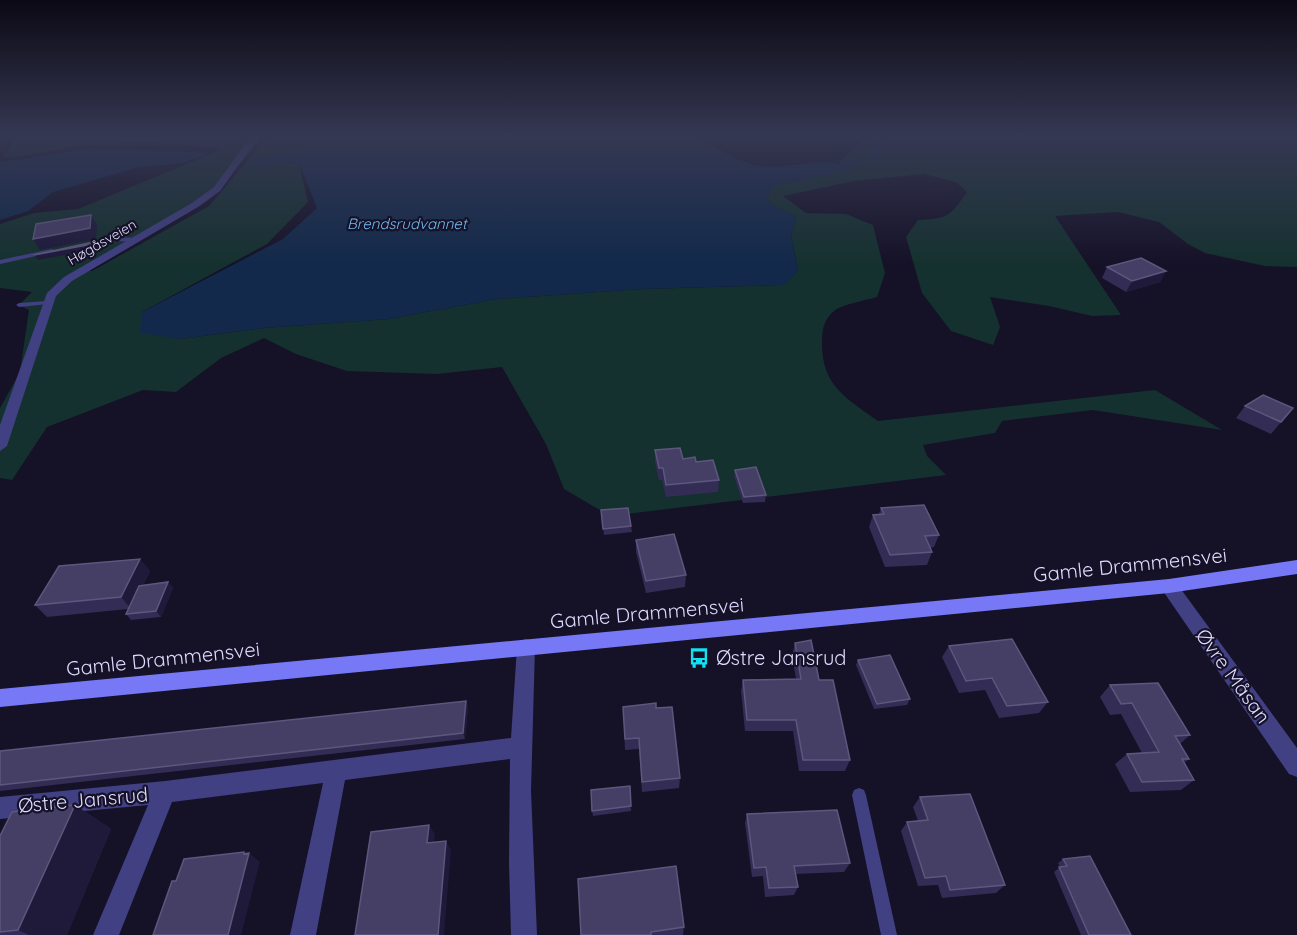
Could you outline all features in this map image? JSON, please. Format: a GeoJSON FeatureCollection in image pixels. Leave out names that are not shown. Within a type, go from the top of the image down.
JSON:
{"type":"FeatureCollection","features":[{"type":"Feature","properties":{"kind":"main road","name":"Gamle Drammensvei"},"geometry":{"type":"LineString","coordinates":[[0,698],[1169,586],[1297,567]]}},
{"type":"Feature","properties":{"kind":"street","name":"Høgåsveien"},"geometry":{"type":"LineString","coordinates":[[0,446],[51,295],[68,279],[137,240],[217,189],[225,178]]}},
{"type":"Feature","properties":{"kind":"street","name":"Øvre Måsan"},"geometry":{"type":"LineString","coordinates":[[1169,586],[1297,766]]}},
{"type":"Feature","properties":{"kind":"street"},"geometry":{"type":"LineString","coordinates":[[524,935],[520,881],[520,747],[526,647]]}},
{"type":"Feature","properties":{"kind":"street","name":"Østre Jansrud"},"geometry":{"type":"LineString","coordinates":[[0,808],[336,772],[520,747]]}},
{"type":"Feature","properties":{"kind":"street"},"geometry":{"type":"LineString","coordinates":[[303,935],[336,772]]}},
{"type":"Feature","properties":{"kind":"street","name":"Østre Jansrud"},"geometry":{"type":"LineString","coordinates":[[106,935],[165,792]]}},
{"type":"Feature","properties":{"kind":"lane"},"geometry":{"type":"LineString","coordinates":[[75,247],[117,239],[137,240]]}},
{"type":"Feature","properties":{"kind":"lane"},"geometry":{"type":"LineString","coordinates":[[0,262],[64,249]]}},
{"type":"Feature","properties":{"kind":"lane"},"geometry":{"type":"LineString","coordinates":[[19,305],[47,303]]}},
{"type":"Feature","properties":{"kind":"lane"},"geometry":{"type":"LineString","coordinates":[[859,795],[889,935]]}},
{"type":"Feature","properties":{"kind":"green space"},"geometry":{"type":"Polygon","coordinates":[[[153,178],[228,178],[207,201],[88,270],[92,271],[209,206],[233,178],[302,178],[308,202],[267,244],[142,312],[180,339],[264,328],[389,319],[496,299],[643,289],[783,285],[798,271],[791,236],[796,217],[770,204],[767,195],[774,185],[811,178],[888,178],[854,181],[783,196],[806,213],[846,214],[873,225],[885,273],[877,297],[834,311],[827,318],[822,335],[826,371],[838,390],[856,406],[878,421],[1155,390],[1222,430],[1093,410],[1002,421],[995,433],[923,445],[927,456],[946,475],[610,516],[564,489],[546,444],[502,367],[437,374],[347,371],[296,354],[264,338],[221,358],[176,392],[143,390],[47,427],[12,480],[0,478],[0,408],[20,372],[29,310],[19,305],[32,292],[0,288],[0,224],[34,213],[78,209],[153,178]]]}},
{"type":"Feature","properties":{"kind":"green space"},"geometry":{"type":"Polygon","coordinates":[[[939,178],[1297,178],[1297,267],[1265,266],[1205,253],[1188,244],[1159,222],[1118,212],[1055,216],[1121,315],[1092,316],[1049,306],[990,297],[1000,327],[993,345],[951,331],[922,293],[906,237],[918,220],[942,217],[956,207],[967,192],[956,182],[939,178]]]}},
{"type":"Feature","properties":{"kind":"water"},"geometry":{"type":"Polygon","coordinates":[[[0,178],[102,178],[53,192],[28,211],[0,220],[0,178]]]}},
{"type":"Feature","properties":{"kind":"water","name":"Brendsrudvannet"},"geometry":{"type":"Polygon","coordinates":[[[305,178],[812,178],[774,185],[767,195],[770,204],[796,217],[791,236],[798,271],[784,285],[643,289],[496,299],[389,319],[264,328],[180,339],[140,333],[142,312],[283,239],[317,208],[305,178]]]}},
{"type":"Feature","properties":{"kind":"building"},"geometry":{"type":"Polygon","coordinates":[[[91,215],[90,228],[33,239],[36,224],[91,215]]]}},
{"type":"Feature","properties":{"kind":"building"},"geometry":{"type":"Polygon","coordinates":[[[93,242],[92,244],[34,255],[93,242]]]}},
{"type":"Feature","properties":{"kind":"building"},"geometry":{"type":"Polygon","coordinates":[[[1141,258],[1166,271],[1132,281],[1107,267],[1141,258]]]}},
{"type":"Feature","properties":{"kind":"building"},"geometry":{"type":"Polygon","coordinates":[[[1263,395],[1293,408],[1281,422],[1245,406],[1263,395]]]}},
{"type":"Feature","properties":{"kind":"building"},"geometry":{"type":"Polygon","coordinates":[[[680,448],[683,459],[695,457],[696,462],[713,460],[719,480],[666,485],[663,468],[659,468],[655,450],[680,448]]]}},
{"type":"Feature","properties":{"kind":"building"},"geometry":{"type":"Polygon","coordinates":[[[756,467],[766,495],[744,497],[735,470],[756,467]]]}},
{"type":"Feature","properties":{"kind":"building"},"geometry":{"type":"Polygon","coordinates":[[[924,505],[939,535],[925,536],[932,552],[890,555],[873,515],[884,514],[881,508],[924,505]]]}},
{"type":"Feature","properties":{"kind":"building"},"geometry":{"type":"Polygon","coordinates":[[[628,508],[631,526],[603,529],[601,510],[628,508]]]}},
{"type":"Feature","properties":{"kind":"building"},"geometry":{"type":"Polygon","coordinates":[[[674,534],[686,575],[646,581],[636,540],[674,534]]]}},
{"type":"Feature","properties":{"kind":"building"},"geometry":{"type":"Polygon","coordinates":[[[140,559],[121,597],[35,605],[59,566],[140,559]]]}},
{"type":"Feature","properties":{"kind":"building"},"geometry":{"type":"Polygon","coordinates":[[[168,582],[156,611],[126,614],[139,586],[168,582]]]}},
{"type":"Feature","properties":{"kind":"building"},"geometry":{"type":"Polygon","coordinates":[[[1012,639],[1048,702],[1007,706],[992,678],[966,681],[949,646],[1012,639]]]}},
{"type":"Feature","properties":{"kind":"building"},"geometry":{"type":"Polygon","coordinates":[[[811,640],[819,680],[833,680],[850,760],[803,760],[796,720],[747,720],[743,680],[801,679],[795,643],[811,640]]]}},
{"type":"Feature","properties":{"kind":"building"},"geometry":{"type":"Polygon","coordinates":[[[890,655],[910,699],[877,704],[858,660],[890,655]]]}},
{"type":"Feature","properties":{"kind":"building"},"geometry":{"type":"Polygon","coordinates":[[[1158,683],[1190,735],[1175,736],[1189,759],[1182,759],[1194,780],[1142,782],[1127,754],[1159,752],[1132,703],[1121,704],[1110,685],[1158,683]]]}},
{"type":"Feature","properties":{"kind":"building"},"geometry":{"type":"Polygon","coordinates":[[[466,701],[463,733],[0,785],[0,751],[466,701]]]}},
{"type":"Feature","properties":{"kind":"building"},"geometry":{"type":"Polygon","coordinates":[[[656,703],[656,708],[672,707],[680,778],[642,782],[639,738],[625,739],[623,707],[656,703]]]}},
{"type":"Feature","properties":{"kind":"building"},"geometry":{"type":"Polygon","coordinates":[[[630,786],[631,806],[592,811],[591,790],[630,786]]]}},
{"type":"Feature","properties":{"kind":"building"},"geometry":{"type":"Polygon","coordinates":[[[970,794],[1005,885],[950,890],[946,876],[925,878],[907,822],[928,820],[920,797],[970,794]]]}},
{"type":"Feature","properties":{"kind":"building"},"geometry":{"type":"Polygon","coordinates":[[[75,805],[18,930],[0,932],[0,836],[12,812],[75,805]]]}},
{"type":"Feature","properties":{"kind":"building"},"geometry":{"type":"Polygon","coordinates":[[[837,810],[850,863],[794,866],[798,887],[769,888],[766,867],[754,868],[747,814],[837,810]]]}},
{"type":"Feature","properties":{"kind":"building"},"geometry":{"type":"Polygon","coordinates":[[[429,825],[427,843],[446,841],[438,935],[355,935],[371,832],[429,825]]]}},
{"type":"Feature","properties":{"kind":"building"},"geometry":{"type":"Polygon","coordinates":[[[244,852],[244,854],[249,853],[228,935],[153,935],[172,881],[176,881],[184,859],[244,852]]]}},
{"type":"Feature","properties":{"kind":"building"},"geometry":{"type":"Polygon","coordinates":[[[1090,856],[1131,935],[1089,935],[1059,867],[1067,866],[1063,859],[1090,856]]]}},
{"type":"Feature","properties":{"kind":"building"},"geometry":{"type":"Polygon","coordinates":[[[676,866],[684,927],[651,932],[651,935],[581,935],[578,879],[676,866]]]}},
{"type":"Feature","properties":{"kind":"place","name":"Østre Jansrud"},"geometry":{"type":"Point","coordinates":[699,658]}}]}
